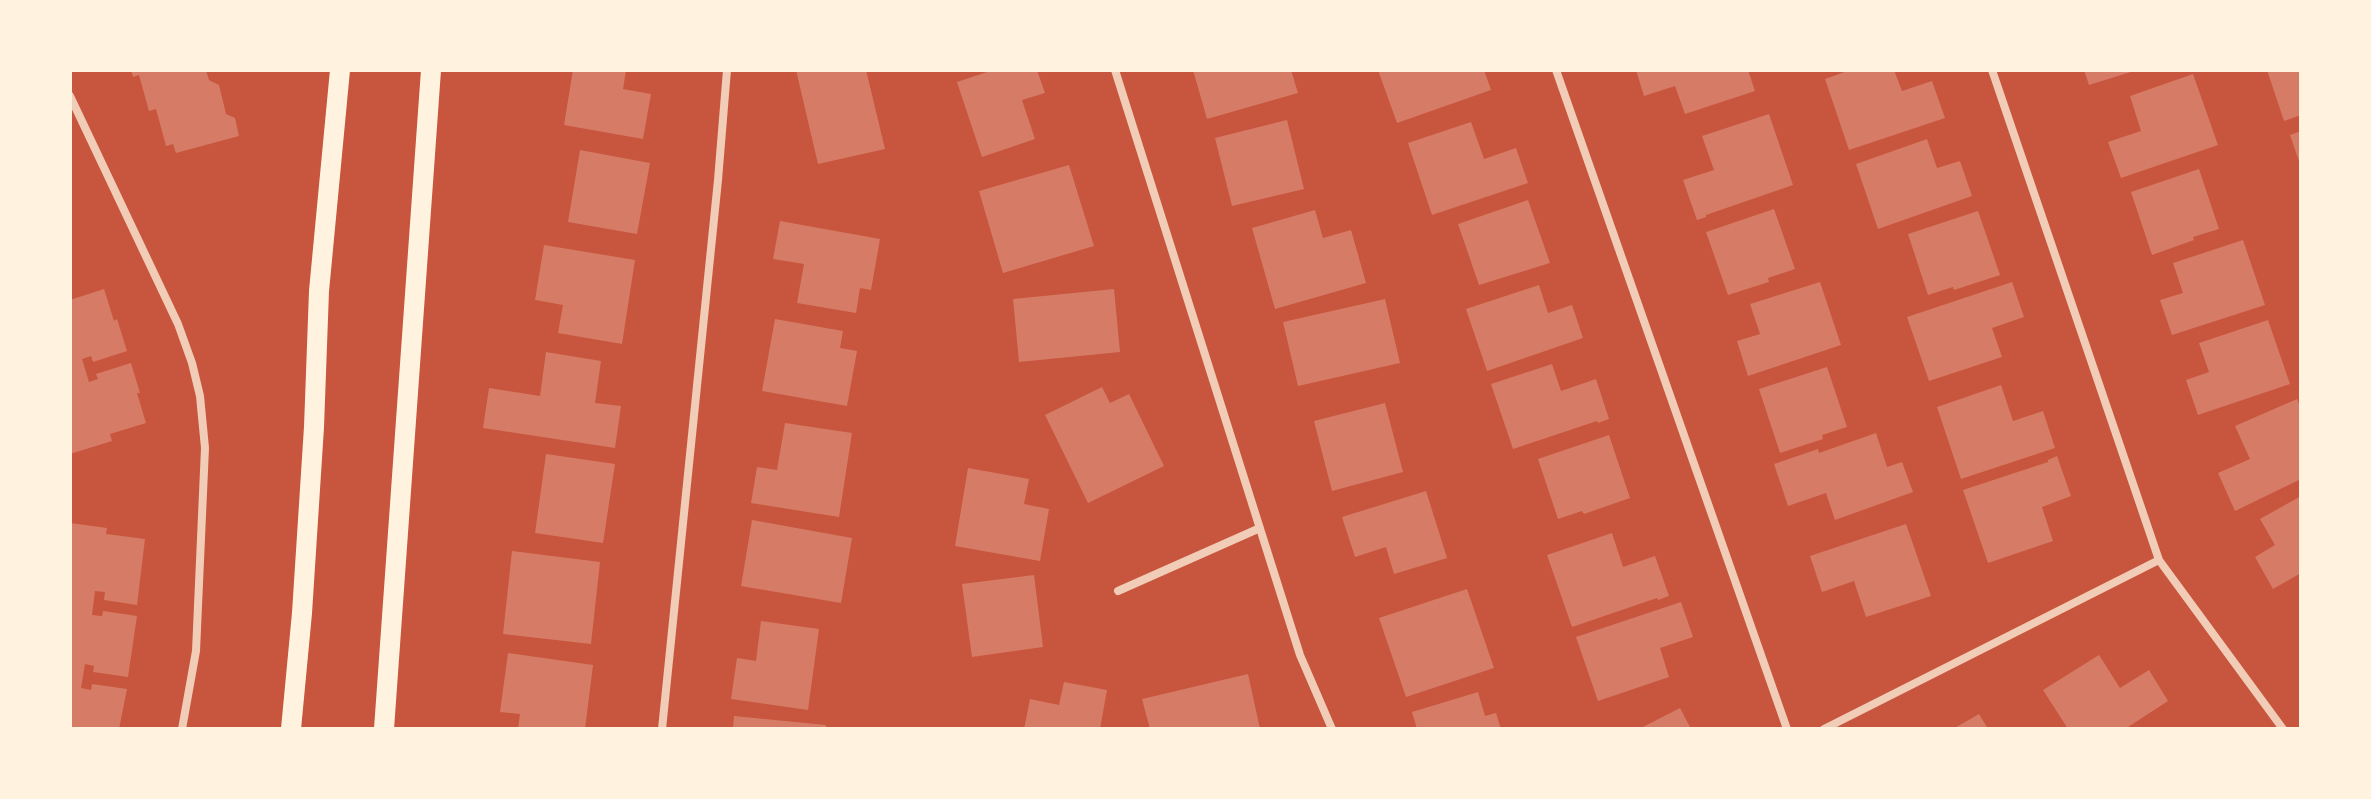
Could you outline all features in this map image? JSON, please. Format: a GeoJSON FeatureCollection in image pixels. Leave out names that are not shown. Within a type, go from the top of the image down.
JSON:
{"type":"FeatureCollection","features":[{"type":"Feature","properties":{"kind":"main road"},"geometry":{"type":"LineString","coordinates":[[291,729],[314,427],[319,291],[340,70]]}},
{"type":"Feature","properties":{"kind":"main road"},"geometry":{"type":"LineString","coordinates":[[384,729],[431,70]]}},
{"type":"Feature","properties":{"kind":"street"},"geometry":{"type":"LineString","coordinates":[[662,729],[727,70]]}},
{"type":"Feature","properties":{"kind":"street"},"geometry":{"type":"LineString","coordinates":[[1115,70],[1300,655],[1332,729]]}},
{"type":"Feature","properties":{"kind":"street"},"geometry":{"type":"LineString","coordinates":[[1556,70],[1787,729]]}},
{"type":"Feature","properties":{"kind":"street"},"geometry":{"type":"LineString","coordinates":[[1992,70],[2159,560],[2283,729]]}},
{"type":"Feature","properties":{"kind":"street"},"geometry":{"type":"LineString","coordinates":[[70,96],[173,311],[200,396],[205,448],[196,651],[182,729]]}},
{"type":"Feature","properties":{"kind":"street"},"geometry":{"type":"LineString","coordinates":[[1118,591],[1260,528]]}},
{"type":"Feature","properties":{"kind":"street"},"geometry":{"type":"LineString","coordinates":[[1824,729],[2159,560]]}},
{"type":"Feature","properties":{"kind":"building"},"geometry":{"type":"Polygon","coordinates":[[[131,70],[206,70],[209,80],[219,85],[226,114],[235,118],[239,136],[176,153],[173,144],[166,146],[156,109],[149,111],[139,75],[133,77],[131,70]]]}},
{"type":"Feature","properties":{"kind":"building"},"geometry":{"type":"Polygon","coordinates":[[[573,70],[626,70],[623,89],[651,94],[643,139],[564,125],[573,70]]]}},
{"type":"Feature","properties":{"kind":"building"},"geometry":{"type":"Polygon","coordinates":[[[796,70],[866,70],[885,149],[818,164],[796,70]]]}},
{"type":"Feature","properties":{"kind":"building"},"geometry":{"type":"Polygon","coordinates":[[[993,70],[1037,70],[1045,93],[1022,100],[1035,139],[982,157],[957,82],[993,70]]]}},
{"type":"Feature","properties":{"kind":"building"},"geometry":{"type":"Polygon","coordinates":[[[1193,70],[1291,70],[1298,93],[1207,119],[1193,70]]]}},
{"type":"Feature","properties":{"kind":"building"},"geometry":{"type":"Polygon","coordinates":[[[1378,70],[1484,70],[1491,90],[1397,123],[1378,70]]]}},
{"type":"Feature","properties":{"kind":"building"},"geometry":{"type":"Polygon","coordinates":[[[1636,70],[1748,70],[1755,91],[1685,114],[1675,86],[1644,96],[1636,70]]]}},
{"type":"Feature","properties":{"kind":"building"},"geometry":{"type":"Polygon","coordinates":[[[1850,70],[1894,70],[1902,91],[1932,81],[1945,118],[1849,150],[1825,79],[1850,70]]]}},
{"type":"Feature","properties":{"kind":"building"},"geometry":{"type":"Polygon","coordinates":[[[2084,70],[2134,70],[2134,71],[2089,85],[2084,70]]]}},
{"type":"Feature","properties":{"kind":"building"},"geometry":{"type":"Polygon","coordinates":[[[2267,70],[2301,70],[2301,115],[2284,121],[2267,70]]]}},
{"type":"Feature","properties":{"kind":"building"},"geometry":{"type":"Polygon","coordinates":[[[2193,74],[2218,145],[2121,178],[2108,142],[2141,131],[2130,96],[2193,74]]]}},
{"type":"Feature","properties":{"kind":"building"},"geometry":{"type":"Polygon","coordinates":[[[1769,114],[1793,185],[1697,220],[1683,180],[1714,170],[1702,136],[1769,114]]]}},
{"type":"Feature","properties":{"kind":"building"},"geometry":{"type":"Polygon","coordinates":[[[1287,120],[1304,189],[1232,206],[1215,138],[1287,120]]]}},
{"type":"Feature","properties":{"kind":"building"},"geometry":{"type":"Polygon","coordinates":[[[1471,122],[1484,159],[1516,148],[1528,183],[1432,215],[1408,143],[1471,122]]]}},
{"type":"Feature","properties":{"kind":"building"},"geometry":{"type":"Polygon","coordinates":[[[2301,131],[2301,167],[2290,135],[2301,131]]]}},
{"type":"Feature","properties":{"kind":"building"},"geometry":{"type":"Polygon","coordinates":[[[1927,139],[1937,168],[1960,161],[1972,196],[1878,229],[1856,164],[1927,139]]]}},
{"type":"Feature","properties":{"kind":"building"},"geometry":{"type":"Polygon","coordinates":[[[580,150],[650,163],[637,234],[568,222],[580,150]]]}},
{"type":"Feature","properties":{"kind":"building"},"geometry":{"type":"Polygon","coordinates":[[[1069,165],[1094,246],[1003,273],[979,191],[1069,165]]]}},
{"type":"Feature","properties":{"kind":"building"},"geometry":{"type":"Polygon","coordinates":[[[2199,169],[2219,229],[2152,255],[2131,192],[2199,169]]]}},
{"type":"Feature","properties":{"kind":"building"},"geometry":{"type":"Polygon","coordinates":[[[1528,200],[1550,263],[1479,285],[1458,224],[1528,200]]]}},
{"type":"Feature","properties":{"kind":"building"},"geometry":{"type":"Polygon","coordinates":[[[1774,209],[1795,269],[1768,278],[1769,282],[1728,295],[1706,232],[1774,209]]]}},
{"type":"Feature","properties":{"kind":"building"},"geometry":{"type":"Polygon","coordinates":[[[1315,210],[1323,238],[1351,230],[1366,283],[1275,309],[1252,228],[1315,210]]]}},
{"type":"Feature","properties":{"kind":"building"},"geometry":{"type":"Polygon","coordinates":[[[1978,211],[2000,275],[1928,295],[1908,234],[1978,211]]]}},
{"type":"Feature","properties":{"kind":"building"},"geometry":{"type":"Polygon","coordinates":[[[780,221],[880,239],[871,290],[860,288],[856,313],[797,303],[804,264],[773,259],[780,221]]]}},
{"type":"Feature","properties":{"kind":"building"},"geometry":{"type":"Polygon","coordinates":[[[2243,240],[2265,305],[2172,335],[2160,300],[2183,293],[2173,263],[2243,240]]]}},
{"type":"Feature","properties":{"kind":"building"},"geometry":{"type":"Polygon","coordinates":[[[544,245],[635,260],[622,344],[558,333],[563,305],[535,300],[544,245]]]}},
{"type":"Feature","properties":{"kind":"building"},"geometry":{"type":"Polygon","coordinates":[[[1820,282],[1841,345],[1748,376],[1737,341],[1760,334],[1750,304],[1820,282]]]}},
{"type":"Feature","properties":{"kind":"building"},"geometry":{"type":"Polygon","coordinates":[[[2012,282],[2024,317],[1992,328],[2002,357],[1929,381],[1907,317],[2012,282]]]}},
{"type":"Feature","properties":{"kind":"building"},"geometry":{"type":"Polygon","coordinates":[[[1539,285],[1548,313],[1572,305],[1583,338],[1487,371],[1466,309],[1539,285]]]}},
{"type":"Feature","properties":{"kind":"building"},"geometry":{"type":"Polygon","coordinates":[[[104,289],[127,351],[93,362],[91,356],[82,359],[89,382],[98,379],[96,374],[131,363],[146,423],[110,434],[112,441],[70,454],[70,300],[104,289]]]}},
{"type":"Feature","properties":{"kind":"building"},"geometry":{"type":"Polygon","coordinates":[[[1114,289],[1120,352],[1019,362],[1013,299],[1114,289]]]}},
{"type":"Feature","properties":{"kind":"building"},"geometry":{"type":"Polygon","coordinates":[[[1385,299],[1400,363],[1298,386],[1283,322],[1385,299]]]}},
{"type":"Feature","properties":{"kind":"building"},"geometry":{"type":"Polygon","coordinates":[[[775,319],[843,331],[840,348],[857,351],[847,406],[762,391],[775,319]]]}},
{"type":"Feature","properties":{"kind":"building"},"geometry":{"type":"Polygon","coordinates":[[[2268,320],[2290,384],[2198,415],[2186,380],[2209,372],[2199,343],[2268,320]]]}},
{"type":"Feature","properties":{"kind":"building"},"geometry":{"type":"Polygon","coordinates":[[[546,352],[601,361],[595,403],[621,406],[615,448],[483,428],[489,388],[540,396],[546,352]]]}},
{"type":"Feature","properties":{"kind":"building"},"geometry":{"type":"Polygon","coordinates":[[[1552,364],[1561,391],[1596,379],[1609,419],[1513,449],[1491,384],[1552,364]]]}},
{"type":"Feature","properties":{"kind":"building"},"geometry":{"type":"Polygon","coordinates":[[[1827,367],[1847,427],[1822,435],[1823,439],[1780,453],[1759,389],[1827,367]]]}},
{"type":"Feature","properties":{"kind":"building"},"geometry":{"type":"Polygon","coordinates":[[[2001,385],[2013,421],[2043,411],[2055,448],[1961,479],[1937,407],[2001,385]]]}},
{"type":"Feature","properties":{"kind":"building"},"geometry":{"type":"Polygon","coordinates":[[[1102,387],[1110,403],[1129,394],[1164,466],[1088,503],[1045,415],[1102,387]]]}},
{"type":"Feature","properties":{"kind":"building"},"geometry":{"type":"Polygon","coordinates":[[[2297,399],[2301,409],[2301,479],[2235,511],[2218,473],[2250,459],[2235,426],[2297,399]]]}},
{"type":"Feature","properties":{"kind":"building"},"geometry":{"type":"Polygon","coordinates":[[[1385,403],[1403,472],[1332,491],[1314,421],[1385,403]]]}},
{"type":"Feature","properties":{"kind":"building"},"geometry":{"type":"Polygon","coordinates":[[[785,423],[852,433],[839,517],[751,503],[757,467],[777,470],[785,423]]]}},
{"type":"Feature","properties":{"kind":"building"},"geometry":{"type":"Polygon","coordinates":[[[1876,433],[1887,467],[1902,462],[1913,492],[1835,520],[1826,493],[1788,506],[1774,464],[1818,449],[1819,453],[1876,433]]]}},
{"type":"Feature","properties":{"kind":"building"},"geometry":{"type":"Polygon","coordinates":[[[1609,435],[1630,498],[1584,514],[1582,511],[1558,519],[1538,459],[1609,435]]]}},
{"type":"Feature","properties":{"kind":"building"},"geometry":{"type":"Polygon","coordinates":[[[546,454],[615,464],[603,543],[535,533],[546,454]]]}},
{"type":"Feature","properties":{"kind":"building"},"geometry":{"type":"Polygon","coordinates":[[[2057,456],[2071,496],[2042,507],[2053,541],[1988,563],[1963,490],[2048,462],[2057,456]]]}},
{"type":"Feature","properties":{"kind":"building"},"geometry":{"type":"Polygon","coordinates":[[[968,468],[1029,479],[1024,504],[1049,509],[1040,561],[955,546],[968,468]]]}},
{"type":"Feature","properties":{"kind":"building"},"geometry":{"type":"Polygon","coordinates":[[[1426,491],[1447,558],[1394,574],[1386,547],[1355,557],[1342,517],[1426,491]]]}},
{"type":"Feature","properties":{"kind":"building"},"geometry":{"type":"Polygon","coordinates":[[[2301,496],[2301,573],[2273,589],[2255,557],[2275,545],[2260,519],[2301,496]]]}},
{"type":"Feature","properties":{"kind":"building"},"geometry":{"type":"Polygon","coordinates":[[[752,520],[852,538],[841,603],[741,586],[752,520]]]}},
{"type":"Feature","properties":{"kind":"building"},"geometry":{"type":"Polygon","coordinates":[[[70,523],[107,528],[106,534],[145,539],[137,605],[104,600],[105,592],[95,591],[92,615],[102,616],[103,611],[137,616],[128,677],[93,672],[94,666],[85,664],[81,688],[91,690],[92,684],[127,689],[119,729],[70,729],[70,523]]]}},
{"type":"Feature","properties":{"kind":"building"},"geometry":{"type":"Polygon","coordinates":[[[1906,524],[1931,596],[1866,617],[1854,581],[1822,592],[1810,556],[1906,524]]]}},
{"type":"Feature","properties":{"kind":"building"},"geometry":{"type":"Polygon","coordinates":[[[1612,533],[1623,567],[1655,556],[1669,596],[1572,627],[1547,555],[1612,533]]]}},
{"type":"Feature","properties":{"kind":"building"},"geometry":{"type":"Polygon","coordinates":[[[512,551],[600,562],[591,644],[503,634],[512,551]]]}},
{"type":"Feature","properties":{"kind":"building"},"geometry":{"type":"Polygon","coordinates":[[[1034,575],[1043,647],[972,657],[962,584],[1034,575]]]}},
{"type":"Feature","properties":{"kind":"building"},"geometry":{"type":"Polygon","coordinates":[[[1467,589],[1494,668],[1406,697],[1379,618],[1467,589]]]}},
{"type":"Feature","properties":{"kind":"building"},"geometry":{"type":"Polygon","coordinates":[[[1681,602],[1693,637],[1660,648],[1669,677],[1598,701],[1576,637],[1681,602]]]}},
{"type":"Feature","properties":{"kind":"building"},"geometry":{"type":"Polygon","coordinates":[[[761,621],[819,629],[808,710],[731,699],[737,658],[756,661],[761,621]]]}},
{"type":"Feature","properties":{"kind":"building"},"geometry":{"type":"Polygon","coordinates":[[[508,653],[593,665],[585,729],[518,729],[520,714],[500,712],[508,653]]]}},
{"type":"Feature","properties":{"kind":"building"},"geometry":{"type":"Polygon","coordinates":[[[2099,655],[2120,688],[2149,670],[2168,701],[2125,729],[2068,729],[2043,690],[2099,655]]]}},
{"type":"Feature","properties":{"kind":"building"},"geometry":{"type":"Polygon","coordinates":[[[1248,674],[1260,729],[1150,729],[1142,699],[1248,674]]]}},
{"type":"Feature","properties":{"kind":"building"},"geometry":{"type":"Polygon","coordinates":[[[1064,682],[1107,690],[1100,729],[1024,729],[1030,699],[1059,705],[1064,682]]]}},
{"type":"Feature","properties":{"kind":"building"},"geometry":{"type":"Polygon","coordinates":[[[1478,692],[1485,716],[1496,713],[1501,729],[1417,729],[1412,712],[1478,692]]]}},
{"type":"Feature","properties":{"kind":"building"},"geometry":{"type":"Polygon","coordinates":[[[1680,708],[1691,729],[1639,729],[1680,708]]]}},
{"type":"Feature","properties":{"kind":"building"},"geometry":{"type":"Polygon","coordinates":[[[1979,714],[1988,729],[1953,729],[1979,714]]]}},
{"type":"Feature","properties":{"kind":"building"},"geometry":{"type":"Polygon","coordinates":[[[734,716],[826,725],[826,729],[733,729],[734,716]]]}}]}
